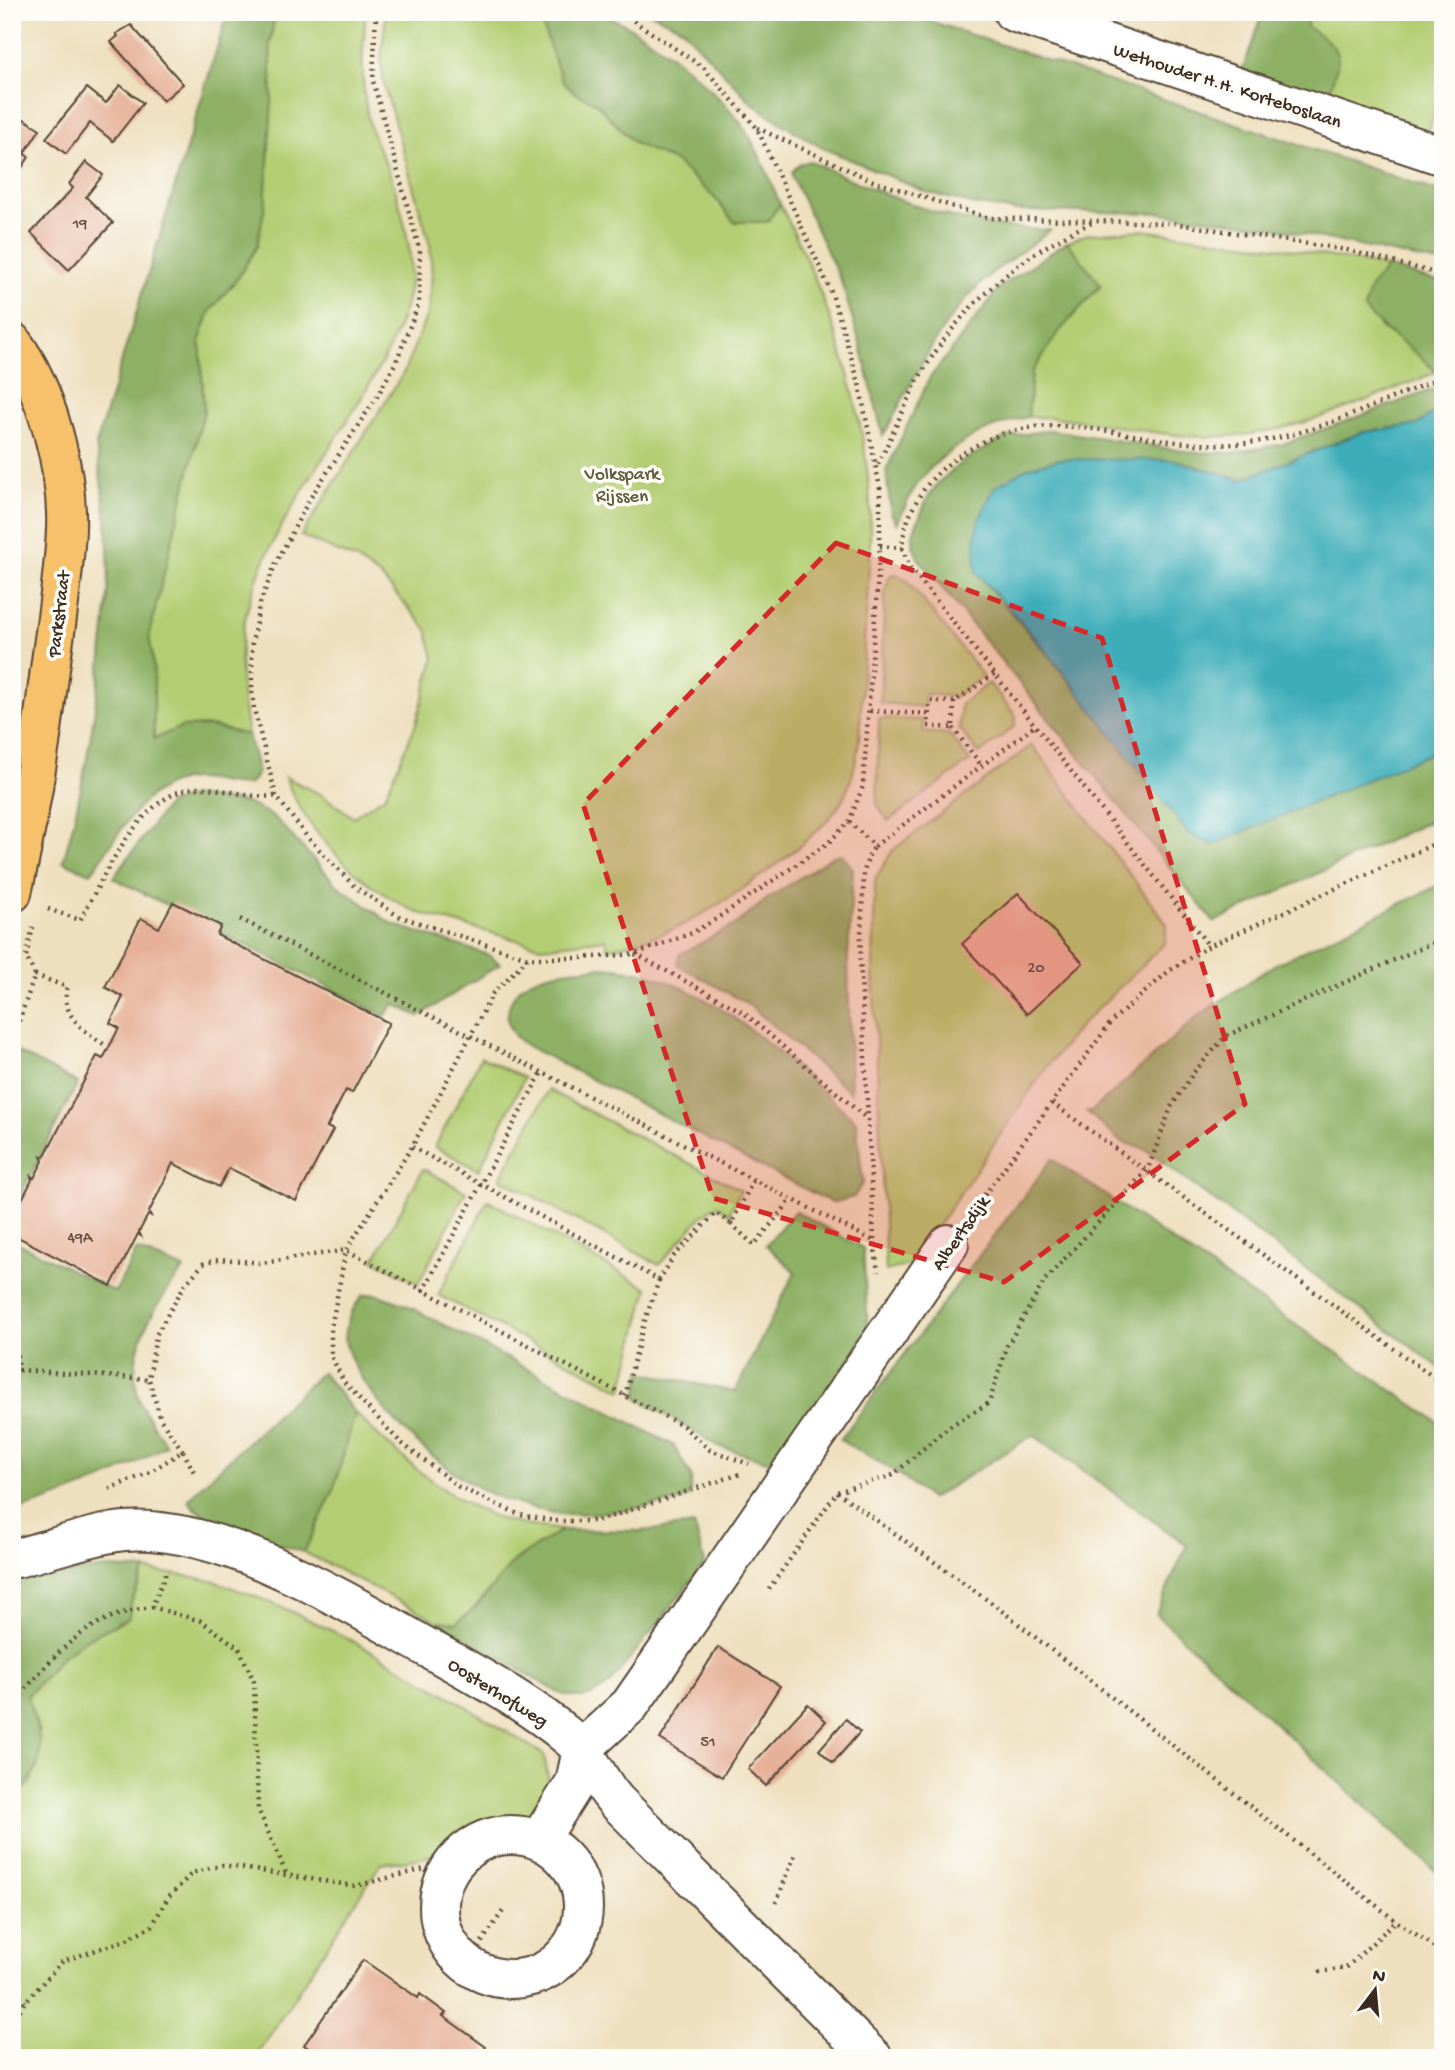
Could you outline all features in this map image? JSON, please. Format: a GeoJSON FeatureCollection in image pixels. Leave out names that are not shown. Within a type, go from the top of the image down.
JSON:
{"type":"FeatureCollection","features":[{"type":"Feature","properties":{"kind":"main road","name":"Parkstraat"},"geometry":{"type":"LineString","coordinates":[[12,342],[24,357],[47,412],[59,463],[66,527],[33,803],[29,906]]}},
{"type":"Feature","properties":{"kind":"street","name":"Wethouder H.H. Korteboslaan"},"geometry":{"type":"LineString","coordinates":[[1013,12],[1443,156]]}},
{"type":"Feature","properties":{"kind":"street","name":"Albertsdijk"},"geometry":{"type":"LineString","coordinates":[[582,1749],[630,1705],[799,1465],[949,1244]]}},
{"type":"Feature","properties":{"kind":"street","name":"Oosterhofweg"},"geometry":{"type":"LineString","coordinates":[[12,1559],[124,1531],[182,1537],[248,1557],[322,1590],[473,1673],[550,1723],[582,1749],[605,1790],[873,2058]]}},
{"type":"Feature","properties":{"kind":"street"},"geometry":{"type":"LineString","coordinates":[[539,1840],[575,1783],[582,1749]]}},
{"type":"Feature","properties":{"kind":"street"},"geometry":{"type":"LineString","coordinates":[[519,1835],[539,1840],[560,1853],[575,1873],[583,1896],[583,1921],[575,1944],[558,1964],[537,1976],[512,1980],[488,1977],[466,1965],[451,1949],[442,1930],[438,1909],[440,1888],[449,1868],[462,1853],[489,1838],[519,1835]]}},
{"type":"Feature","properties":{"kind":"path"},"geometry":{"type":"LineString","coordinates":[[376,12],[373,81],[421,252],[419,303],[396,362],[378,395],[309,500],[275,565],[259,606],[252,643],[254,709],[276,796],[308,838],[372,901],[423,926],[528,958],[635,954],[692,933],[747,900],[827,844],[849,822],[863,786],[880,546],[877,465],[859,383],[832,294],[757,128],[703,67],[620,12]]}},
{"type":"Feature","properties":{"kind":"path"},"geometry":{"type":"LineString","coordinates":[[757,128],[873,181],[949,208],[989,218],[1171,223],[1348,250],[1443,275]]}},
{"type":"Feature","properties":{"kind":"path"},"geometry":{"type":"LineString","coordinates":[[877,465],[928,363],[966,313],[1015,266],[1056,239],[1098,221]]}},
{"type":"Feature","properties":{"kind":"path"},"geometry":{"type":"LineString","coordinates":[[1209,946],[910,567],[901,548],[906,527],[917,502],[935,475],[963,452],[1006,430],[1059,425],[1191,445],[1245,444],[1309,430],[1443,377]]}},
{"type":"Feature","properties":{"kind":"path"},"geometry":{"type":"LineString","coordinates":[[880,546],[901,548]]}},
{"type":"Feature","properties":{"kind":"path"},"geometry":{"type":"LineString","coordinates":[[953,728],[928,726],[930,701],[954,702],[994,674]]}},
{"type":"Feature","properties":{"kind":"path"},"geometry":{"type":"LineString","coordinates":[[954,702],[953,728],[981,765]]}},
{"type":"Feature","properties":{"kind":"path"},"geometry":{"type":"LineString","coordinates":[[870,711],[929,714]]}},
{"type":"Feature","properties":{"kind":"path"},"geometry":{"type":"LineString","coordinates":[[887,1335],[874,1241],[866,1119],[860,957],[864,872],[868,857],[875,846],[1036,725]]}},
{"type":"Feature","properties":{"kind":"path"},"geometry":{"type":"LineString","coordinates":[[105,1045],[85,1033],[66,1011],[63,1001],[66,987],[35,975],[26,956],[29,906],[80,919],[141,821],[162,800],[175,793],[198,788],[264,798],[276,796]]}},
{"type":"Feature","properties":{"kind":"path"},"geometry":{"type":"LineString","coordinates":[[849,822],[875,846]]}},
{"type":"Feature","properties":{"kind":"path","name":"Albertsdijk"},"geometry":{"type":"LineString","coordinates":[[949,1244],[1111,1022],[1169,971],[1209,946],[1443,841]]}},
{"type":"Feature","properties":{"kind":"path"},"geometry":{"type":"LineString","coordinates":[[240,919],[874,1241]]}},
{"type":"Feature","properties":{"kind":"path"},"geometry":{"type":"LineString","coordinates":[[769,1589],[837,1492],[893,1475],[948,1427],[989,1403],[1007,1346],[1045,1279],[1148,1169],[1171,1107],[1194,1072],[1226,1036],[1443,938]]}},
{"type":"Feature","properties":{"kind":"path"},"geometry":{"type":"LineString","coordinates":[[635,954],[743,1012],[866,1119]]}},
{"type":"Feature","properties":{"kind":"path"},"geometry":{"type":"LineString","coordinates":[[528,958],[493,993],[412,1147],[346,1250],[331,1328],[331,1356],[344,1382],[400,1442],[459,1487],[520,1515],[555,1521],[597,1521],[748,1472]]}},
{"type":"Feature","properties":{"kind":"path"},"geometry":{"type":"LineString","coordinates":[[12,1041],[35,975]]}},
{"type":"Feature","properties":{"kind":"path"},"geometry":{"type":"LineString","coordinates":[[423,1291],[484,1184],[542,1072]]}},
{"type":"Feature","properties":{"kind":"path"},"geometry":{"type":"LineString","coordinates":[[1052,1103],[1148,1169],[1443,1384]]}},
{"type":"Feature","properties":{"kind":"path"},"geometry":{"type":"LineString","coordinates":[[412,1147],[659,1280]]}},
{"type":"Feature","properties":{"kind":"path"},"geometry":{"type":"LineString","coordinates":[[731,1224],[753,1181]]}},
{"type":"Feature","properties":{"kind":"path"},"geometry":{"type":"LineString","coordinates":[[625,1396],[644,1323],[659,1280],[674,1256],[716,1213],[754,1245],[791,1200]]}},
{"type":"Feature","properties":{"kind":"path"},"geometry":{"type":"LineString","coordinates":[[194,1472],[183,1451],[160,1420],[149,1379],[156,1335],[184,1286],[203,1264],[221,1259],[262,1264],[346,1250],[682,1426],[710,1450],[761,1468]]}},
{"type":"Feature","properties":{"kind":"path"},"geometry":{"type":"LineString","coordinates":[[12,1342],[18,1354],[19,1370],[12,1388]]}},
{"type":"Feature","properties":{"kind":"path"},"geometry":{"type":"LineString","coordinates":[[19,1370],[149,1379]]}},
{"type":"Feature","properties":{"kind":"path"},"geometry":{"type":"LineString","coordinates":[[102,1492],[148,1474],[183,1451]]}},
{"type":"Feature","properties":{"kind":"path"},"geometry":{"type":"LineString","coordinates":[[799,1465],[997,1607],[1396,1921],[1443,1952]]}},
{"type":"Feature","properties":{"kind":"path"},"geometry":{"type":"LineString","coordinates":[[152,1607],[182,1537]]}},
{"type":"Feature","properties":{"kind":"path"},"geometry":{"type":"LineString","coordinates":[[12,1705],[47,1665],[92,1624],[124,1611],[152,1607],[201,1622],[239,1648],[254,1682],[258,1809],[287,1874]]}},
{"type":"Feature","properties":{"kind":"path"},"geometry":{"type":"LineString","coordinates":[[754,1938],[771,1918],[796,1852]]}},
{"type":"Feature","properties":{"kind":"path"},"geometry":{"type":"LineString","coordinates":[[12,2022],[25,2002],[63,1961],[123,1941],[152,1926],[167,1899],[192,1873],[223,1865],[355,1886],[425,1870],[449,1868]]}},
{"type":"Feature","properties":{"kind":"path"},"geometry":{"type":"LineString","coordinates":[[466,1965],[505,1908]]}},
{"type":"Feature","properties":{"kind":"path"},"geometry":{"type":"LineString","coordinates":[[1319,1972],[1346,1968],[1396,1921]]}},
{"type":"Feature","properties":{"kind":"path"},"geometry":{"type":"LineString","coordinates":[[12,1984],[25,2002]]}},
{"type":"Feature","properties":{"kind":"highlighted area"},"geometry":{"type":"Polygon","coordinates":[[[836,543],[1102,638],[1245,1104],[1004,1282],[713,1198],[583,804],[836,543]]]}},
{"type":"Feature","properties":{"kind":"green space"},"geometry":{"type":"Polygon","coordinates":[[[228,12],[275,12],[270,44],[272,100],[265,205],[257,246],[238,278],[210,311],[200,339],[204,411],[149,634],[154,673],[154,739],[181,727],[210,726],[248,735],[258,772],[250,784],[196,779],[178,781],[162,788],[134,812],[91,873],[63,862],[92,729],[108,594],[104,500],[96,445],[228,12]]]}},
{"type":"Feature","properties":{"kind":"green space"},"geometry":{"type":"Polygon","coordinates":[[[275,12],[366,12],[363,67],[366,107],[371,130],[391,178],[405,226],[411,269],[408,295],[399,326],[378,369],[289,513],[261,567],[251,596],[242,639],[241,680],[248,735],[210,726],[154,739],[154,673],[149,634],[204,411],[200,339],[210,311],[238,278],[257,246],[265,205],[272,100],[270,44],[275,12]]]}},
{"type":"Feature","properties":{"kind":"green space","name":"Volkspark Rijssen"},"geometry":{"type":"Polygon","coordinates":[[[386,12],[565,12],[542,24],[575,93],[595,102],[634,143],[676,162],[714,197],[734,222],[766,222],[780,204],[810,267],[846,366],[862,434],[870,517],[860,732],[850,783],[832,815],[815,833],[769,870],[696,917],[670,931],[644,940],[608,949],[605,939],[542,947],[416,912],[375,887],[338,856],[307,819],[285,777],[322,795],[353,817],[385,796],[416,724],[434,659],[427,629],[382,578],[357,560],[301,536],[404,372],[428,312],[432,275],[430,245],[384,85],[381,61],[386,12]]]}},
{"type":"Feature","properties":{"kind":"green space"},"geometry":{"type":"Polygon","coordinates":[[[565,12],[597,13],[636,31],[679,62],[718,98],[746,131],[780,204],[767,222],[734,222],[714,197],[676,162],[634,143],[595,102],[575,93],[562,81],[542,24],[565,12]]]}},
{"type":"Feature","properties":{"kind":"green space"},"geometry":{"type":"Polygon","coordinates":[[[649,12],[903,12],[1443,193],[1443,264],[1272,227],[1161,213],[1017,211],[972,204],[926,192],[821,147],[781,123],[751,102],[682,28],[649,12]]]}},
{"type":"Feature","properties":{"kind":"green space"},"geometry":{"type":"Polygon","coordinates":[[[1263,12],[1309,12],[1306,26],[1329,42],[1337,56],[1327,100],[1242,72],[1263,12]]]}},
{"type":"Feature","properties":{"kind":"green space"},"geometry":{"type":"Polygon","coordinates":[[[1309,12],[1443,12],[1443,94],[1427,134],[1327,100],[1306,26],[1309,12]]]}},
{"type":"Feature","properties":{"kind":"green space"},"geometry":{"type":"Polygon","coordinates":[[[810,161],[869,188],[956,218],[1017,228],[1050,230],[994,272],[959,307],[918,370],[883,436],[862,350],[841,281],[792,177],[792,172],[800,164],[810,161]]]}},
{"type":"Feature","properties":{"kind":"green space"},"geometry":{"type":"Polygon","coordinates":[[[1141,230],[1289,249],[1387,267],[1369,289],[1381,329],[1406,342],[1436,372],[1322,417],[1263,432],[1233,436],[1180,436],[1072,419],[1028,417],[1032,372],[1061,329],[1101,285],[1067,242],[1088,234],[1141,230]]]}},
{"type":"Feature","properties":{"kind":"green space"},"geometry":{"type":"Polygon","coordinates":[[[1067,242],[1101,285],[1061,329],[1032,372],[1028,417],[982,432],[942,457],[916,485],[897,524],[891,513],[886,471],[929,379],[1001,286],[1067,242]]]}},
{"type":"Feature","properties":{"kind":"green space"},"geometry":{"type":"Polygon","coordinates":[[[1387,267],[1443,283],[1443,369],[1436,372],[1364,309],[1369,289],[1387,267]]]}},
{"type":"Feature","properties":{"kind":"green space"},"geometry":{"type":"Polygon","coordinates":[[[1443,386],[1443,406],[1417,425],[1363,432],[1241,480],[1175,460],[976,572],[1212,844],[1443,748],[1443,815],[1214,922],[918,558],[913,545],[913,533],[928,497],[938,483],[963,461],[1006,437],[1050,430],[1192,452],[1231,453],[1283,444],[1443,386]]]}},
{"type":"Feature","properties":{"kind":"green space"},"geometry":{"type":"Polygon","coordinates":[[[895,574],[907,580],[983,676],[954,697],[925,694],[924,707],[880,703],[885,590],[890,576],[895,574]]]}},
{"type":"Feature","properties":{"kind":"green space"},"geometry":{"type":"Polygon","coordinates":[[[989,683],[1016,716],[1015,726],[979,754],[959,728],[961,704],[989,683]]]}},
{"type":"Feature","properties":{"kind":"green space"},"geometry":{"type":"Polygon","coordinates":[[[879,718],[923,720],[923,732],[949,734],[970,761],[888,821],[877,804],[879,718]]]}},
{"type":"Feature","properties":{"kind":"green space"},"geometry":{"type":"Polygon","coordinates":[[[1032,745],[1167,924],[1165,943],[1082,1024],[1045,1069],[912,1264],[886,1271],[873,973],[875,879],[893,850],[1032,745]]]}},
{"type":"Feature","properties":{"kind":"green space"},"geometry":{"type":"Polygon","coordinates":[[[193,796],[244,802],[264,811],[277,820],[337,885],[392,924],[489,955],[500,964],[419,1016],[394,1004],[385,1016],[113,878],[168,804],[193,796]]]}},
{"type":"Feature","properties":{"kind":"green space"},"geometry":{"type":"Polygon","coordinates":[[[842,854],[853,869],[848,958],[851,1093],[748,1004],[678,965],[679,955],[735,925],[766,900],[833,856],[842,854]]]}},
{"type":"Feature","properties":{"kind":"green space"},"geometry":{"type":"Polygon","coordinates":[[[1443,883],[1443,1370],[1146,1150],[1120,1141],[1087,1112],[1091,1112],[1198,1016],[1274,965],[1443,883]]]}},
{"type":"Feature","properties":{"kind":"green space"},"geometry":{"type":"Polygon","coordinates":[[[604,967],[641,973],[676,985],[709,1002],[771,1046],[856,1121],[863,1182],[854,1197],[832,1203],[529,1047],[513,1033],[508,1013],[512,998],[521,987],[532,980],[561,971],[604,967]]]}},
{"type":"Feature","properties":{"kind":"green space"},"geometry":{"type":"Polygon","coordinates":[[[17,1052],[78,1083],[12,1211],[12,1065],[17,1052]]]}},
{"type":"Feature","properties":{"kind":"green space"},"geometry":{"type":"Polygon","coordinates":[[[481,1057],[524,1078],[479,1170],[435,1147],[481,1057]]]}},
{"type":"Feature","properties":{"kind":"green space"},"geometry":{"type":"Polygon","coordinates":[[[548,1090],[741,1190],[729,1214],[717,1205],[701,1217],[659,1265],[500,1178],[548,1090]]]}},
{"type":"Feature","properties":{"kind":"green space"},"geometry":{"type":"Polygon","coordinates":[[[1052,1159],[1443,1425],[1443,1878],[1156,1614],[1187,1545],[1033,1435],[931,1499],[896,1472],[840,1440],[1052,1159]]]}},
{"type":"Feature","properties":{"kind":"green space"},"geometry":{"type":"Polygon","coordinates":[[[423,1169],[466,1192],[418,1284],[374,1260],[423,1169]]]}},
{"type":"Feature","properties":{"kind":"green space"},"geometry":{"type":"Polygon","coordinates":[[[488,1200],[648,1288],[622,1390],[438,1295],[488,1200]]]}},
{"type":"Feature","properties":{"kind":"green space"},"geometry":{"type":"Polygon","coordinates":[[[795,1211],[863,1248],[868,1333],[777,1464],[718,1446],[637,1398],[641,1372],[735,1392],[795,1272],[766,1245],[795,1211]]]}},
{"type":"Feature","properties":{"kind":"green space"},"geometry":{"type":"Polygon","coordinates":[[[12,1240],[115,1292],[137,1250],[184,1269],[154,1311],[146,1326],[136,1358],[135,1375],[139,1399],[166,1445],[92,1484],[12,1512],[12,1240]]]}},
{"type":"Feature","properties":{"kind":"green space"},"geometry":{"type":"Polygon","coordinates":[[[375,1294],[404,1304],[673,1445],[692,1478],[689,1496],[677,1502],[622,1510],[560,1514],[514,1503],[466,1480],[440,1462],[393,1418],[357,1371],[347,1348],[345,1334],[355,1306],[363,1295],[375,1294]]]}},
{"type":"Feature","properties":{"kind":"green space"},"geometry":{"type":"Polygon","coordinates":[[[322,1372],[355,1413],[332,1494],[304,1552],[227,1528],[199,1512],[188,1501],[196,1491],[322,1372]]]}},
{"type":"Feature","properties":{"kind":"green space"},"geometry":{"type":"Polygon","coordinates":[[[355,1413],[405,1460],[462,1501],[503,1520],[562,1530],[514,1561],[474,1609],[456,1623],[437,1621],[304,1552],[332,1494],[355,1413]]]}},
{"type":"Feature","properties":{"kind":"green space"},"geometry":{"type":"Polygon","coordinates":[[[694,1525],[705,1563],[610,1684],[591,1695],[573,1697],[559,1693],[437,1621],[456,1623],[474,1609],[514,1561],[562,1530],[641,1531],[694,1525]]]}},
{"type":"Feature","properties":{"kind":"green space"},"geometry":{"type":"Polygon","coordinates":[[[107,1568],[145,1570],[130,1605],[129,1618],[88,1638],[63,1656],[27,1696],[37,1727],[40,1752],[33,1774],[12,1799],[12,1580],[107,1568]]]}},
{"type":"Feature","properties":{"kind":"green space"},"geometry":{"type":"Polygon","coordinates":[[[145,1570],[219,1583],[305,1618],[387,1660],[544,1755],[552,1800],[513,1824],[471,1843],[427,1857],[381,1863],[255,2058],[12,2058],[12,1948],[20,1936],[21,1903],[12,1884],[12,1799],[31,1783],[39,1730],[27,1697],[63,1656],[88,1638],[129,1618],[130,1605],[145,1570]]]}},
{"type":"Feature","properties":{"kind":"water"},"geometry":{"type":"Polygon","coordinates":[[[1443,406],[1443,748],[1212,845],[1189,834],[1042,646],[976,572],[975,541],[979,520],[994,488],[1026,468],[1059,459],[1175,460],[1241,480],[1363,432],[1417,425],[1443,406]]]}},
{"type":"Feature","properties":{"kind":"building"},"geometry":{"type":"Polygon","coordinates":[[[131,25],[183,84],[163,101],[111,42],[118,36],[116,34],[131,25]]]}},
{"type":"Feature","properties":{"kind":"building"},"geometry":{"type":"Polygon","coordinates":[[[120,85],[143,103],[113,141],[90,123],[66,154],[46,138],[87,88],[106,103],[120,85]]]}},
{"type":"Feature","properties":{"kind":"building"},"geometry":{"type":"Polygon","coordinates":[[[24,119],[40,129],[24,154],[29,157],[12,183],[12,138],[24,119]]]}},
{"type":"Feature","properties":{"kind":"building"},"geometry":{"type":"Polygon","coordinates":[[[86,162],[103,175],[86,197],[113,223],[69,270],[31,233],[73,188],[69,184],[86,162]]]}},
{"type":"Feature","properties":{"kind":"building"},"geometry":{"type":"Polygon","coordinates":[[[1018,893],[1083,963],[1027,1014],[962,944],[1018,893]]]}},
{"type":"Feature","properties":{"kind":"building"},"geometry":{"type":"Polygon","coordinates":[[[173,902],[221,926],[217,935],[389,1023],[352,1093],[346,1090],[327,1127],[333,1130],[296,1201],[229,1168],[219,1187],[173,1163],[149,1212],[151,1216],[148,1215],[139,1232],[141,1236],[138,1234],[111,1286],[12,1234],[12,1219],[32,1180],[31,1176],[34,1178],[43,1161],[41,1156],[44,1157],[97,1056],[103,1059],[119,1028],[110,1023],[123,997],[105,987],[141,918],[159,928],[173,902]]]}},
{"type":"Feature","properties":{"kind":"building"},"geometry":{"type":"Polygon","coordinates":[[[718,1647],[780,1686],[722,1777],[660,1739],[718,1647]]]}},
{"type":"Feature","properties":{"kind":"building"},"geometry":{"type":"Polygon","coordinates":[[[808,1704],[826,1721],[766,1786],[748,1769],[808,1704]]]}},
{"type":"Feature","properties":{"kind":"building"},"geometry":{"type":"Polygon","coordinates":[[[846,1719],[860,1732],[833,1763],[819,1750],[846,1719]]]}},
{"type":"Feature","properties":{"kind":"building"},"geometry":{"type":"Polygon","coordinates":[[[363,1960],[418,1998],[420,1994],[446,2013],[443,2016],[486,2047],[479,2058],[323,2058],[304,2045],[363,1960]]]}}]}
